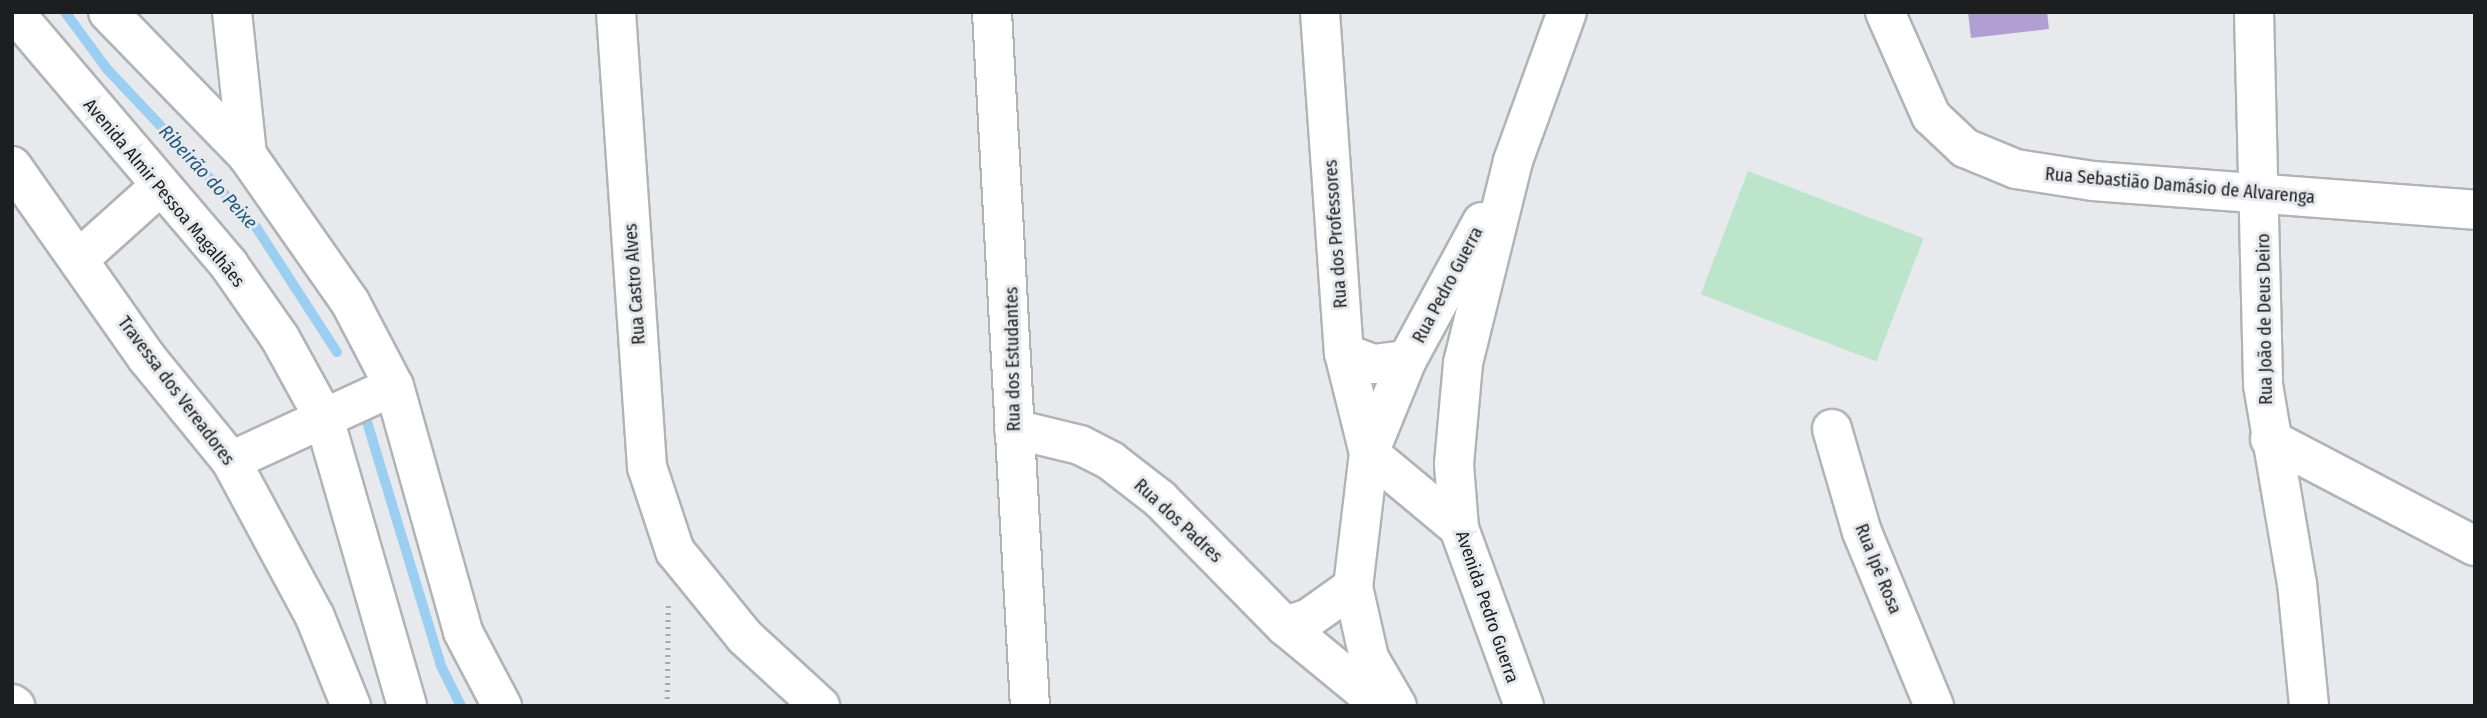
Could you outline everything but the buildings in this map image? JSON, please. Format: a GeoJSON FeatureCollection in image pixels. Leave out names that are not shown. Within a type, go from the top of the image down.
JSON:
{"type":"FeatureCollection","features":[{"type":"Feature","properties":{"kind":"street","name":"Avenida Almir Pessoa Magalhães"},"geometry":{"type":"LineString","coordinates":[[14,12],[158,188],[229,265],[280,338],[324,418],[407,706]]}},
{"type":"Feature","properties":{"kind":"street"},"geometry":{"type":"LineString","coordinates":[[108,12],[247,155],[350,302],[394,386],[463,632],[502,706]]}},
{"type":"Feature","properties":{"kind":"street"},"geometry":{"type":"LineString","coordinates":[[232,12],[247,155]]}},
{"type":"Feature","properties":{"kind":"street","name":"Rua Castro Alves"},"geometry":{"type":"LineString","coordinates":[[616,12],[647,467],[675,551]]}},
{"type":"Feature","properties":{"kind":"street","name":"Rua dos Estudantes"},"geometry":{"type":"LineString","coordinates":[[992,12],[1010,256],[1014,429],[1030,706]]}},
{"type":"Feature","properties":{"kind":"street","name":"Rua dos Professores"},"geometry":{"type":"LineString","coordinates":[[1320,12],[1344,353],[1369,453]]}},
{"type":"Feature","properties":{"kind":"street"},"geometry":{"type":"LineString","coordinates":[[1513,161],[1567,12]]}},
{"type":"Feature","properties":{"kind":"street","name":"Rua Sebastião Damásio de Alvarenga"},"geometry":{"type":"LineString","coordinates":[[1885,12],[1931,116],[1965,148],[2016,169],[2263,195],[2475,210]]}},
{"type":"Feature","properties":{"kind":"street","name":"Rua João de Deus Deiro"},"geometry":{"type":"LineString","coordinates":[[2254,12],[2263,195],[2263,385],[2270,439],[2297,583],[2309,706]]}},
{"type":"Feature","properties":{"kind":"street","name":"Rua Pedro Guerra"},"geometry":{"type":"LineString","coordinates":[[1397,706],[1369,658],[1353,587],[1369,453],[1408,360],[1513,161]]}},
{"type":"Feature","properties":{"kind":"street","name":"Rua Pedro Guerra"},"geometry":{"type":"LineString","coordinates":[[1454,464],[1463,363],[1513,161]]}},
{"type":"Feature","properties":{"kind":"street","name":"Travessa dos Vereadores"},"geometry":{"type":"LineString","coordinates":[[12,166],[80,258],[147,358],[230,461],[315,617],[351,706]]}},
{"type":"Feature","properties":{"kind":"street"},"geometry":{"type":"LineString","coordinates":[[80,258],[158,188]]}},
{"type":"Feature","properties":{"kind":"street"},"geometry":{"type":"LineString","coordinates":[[1344,353],[1374,364],[1408,360]]}},
{"type":"Feature","properties":{"kind":"street"},"geometry":{"type":"LineString","coordinates":[[230,461],[394,386]]}},
{"type":"Feature","properties":{"kind":"street","name":"Rua dos Padres"},"geometry":{"type":"LineString","coordinates":[[1014,429],[1080,445],[1111,461],[1160,499],[1285,626],[1382,706]]}},
{"type":"Feature","properties":{"kind":"street","name":"Rua Ipê Rosa"},"geometry":{"type":"LineString","coordinates":[[1832,429],[1862,532],[1934,706]]}},
{"type":"Feature","properties":{"kind":"street"},"geometry":{"type":"LineString","coordinates":[[2270,439],[2475,545]]}},
{"type":"Feature","properties":{"kind":"street"},"geometry":{"type":"LineString","coordinates":[[1369,453],[1459,528]]}},
{"type":"Feature","properties":{"kind":"street","name":"Avenida Pedro Guerra"},"geometry":{"type":"LineString","coordinates":[[1454,464],[1459,528],[1524,706]]}},
{"type":"Feature","properties":{"kind":"street"},"geometry":{"type":"LineString","coordinates":[[675,551],[745,637],[820,706]]}},
{"type":"Feature","properties":{"kind":"street"},"geometry":{"type":"LineString","coordinates":[[1285,626],[1309,618],[1353,587]]}},
{"type":"Feature","properties":{"kind":"path"},"geometry":{"type":"LineString","coordinates":[[667,706],[675,551]]}},
{"type":"Feature","properties":{"kind":"green space"},"geometry":{"type":"Polygon","coordinates":[[[1748,171],[1924,238],[1876,362],[1701,294],[1748,171]]]}},
{"type":"Feature","properties":{"kind":"waterway","name":"Ribeirão do Peixe"},"geometry":{"type":"LineString","coordinates":[[65,12],[107,69],[256,227],[337,352]]}},
{"type":"Feature","properties":{"kind":"waterway","name":"Ribeirão do Peixe"},"geometry":{"type":"LineString","coordinates":[[367,422],[441,666],[461,706]]}}]}
